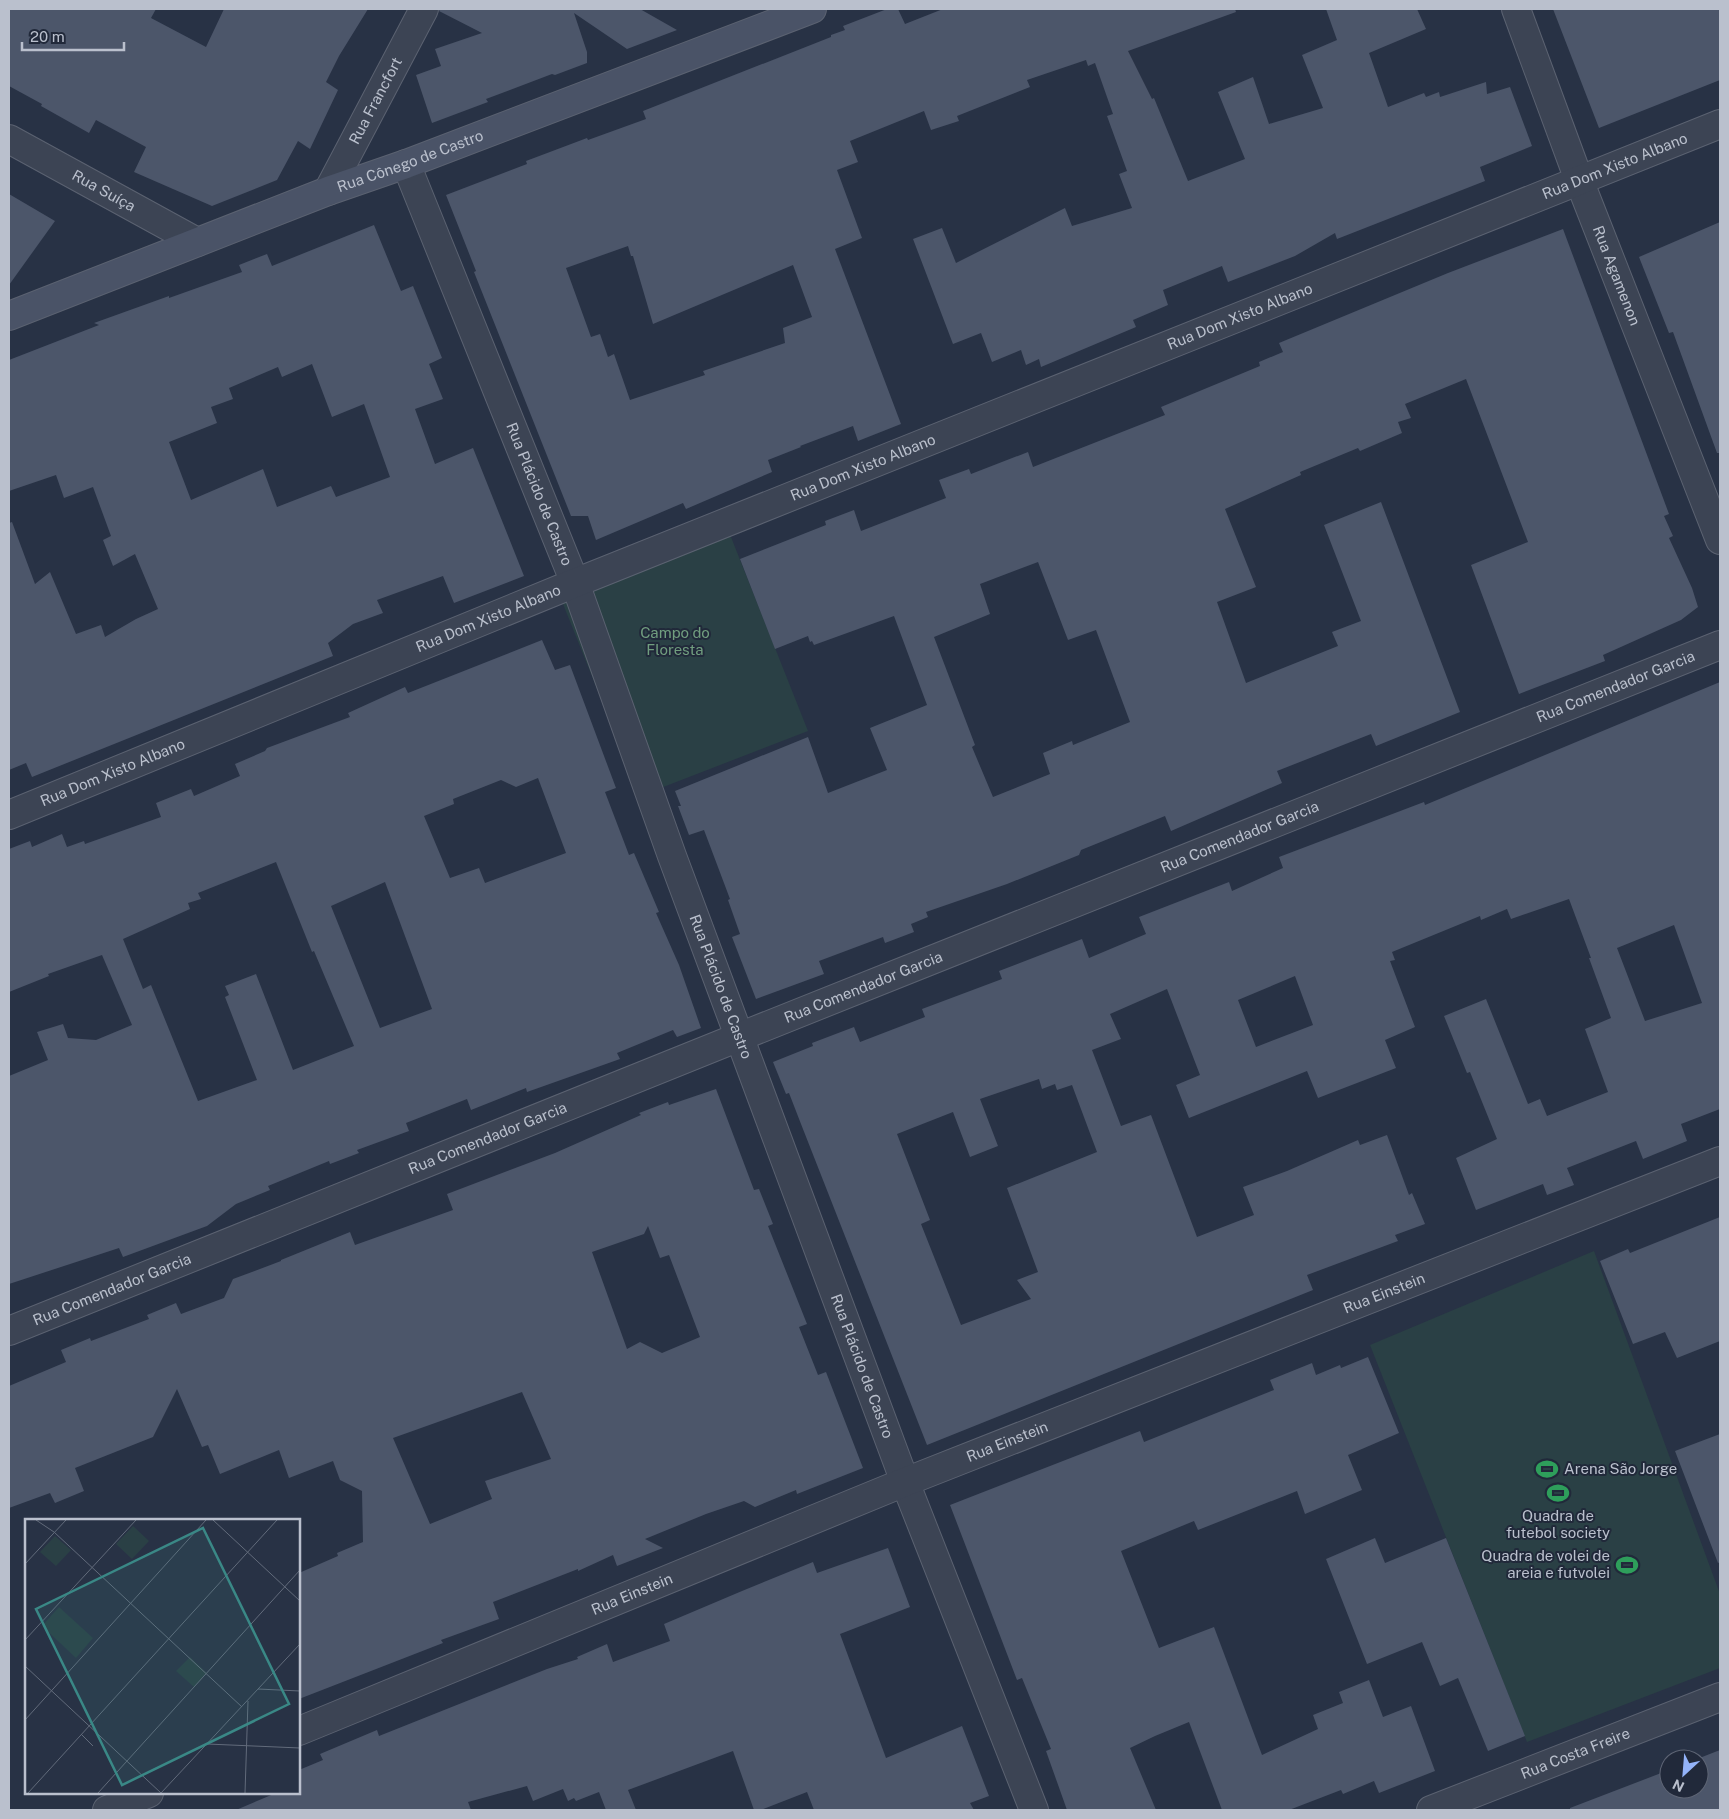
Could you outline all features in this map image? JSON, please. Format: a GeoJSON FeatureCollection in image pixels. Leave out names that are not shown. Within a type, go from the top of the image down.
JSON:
{"type":"FeatureCollection","features":[{"type":"Feature","properties":{"kind":"main road","name":"Rua Cônego de Castro"},"geometry":{"type":"LineString","coordinates":[[9,316],[328,191],[406,164],[812,9]]}},
{"type":"Feature","properties":{"kind":"street","name":"Rua Francfort"},"geometry":{"type":"LineString","coordinates":[[328,191],[424,9]]}},
{"type":"Feature","properties":{"kind":"street","name":"Rua Agamenon"},"geometry":{"type":"LineString","coordinates":[[1516,9],[1579,180],[1720,540]]}},
{"type":"Feature","properties":{"kind":"street","name":"Rua Dom Xisto Albano"},"geometry":{"type":"LineString","coordinates":[[9,815],[575,583],[1720,124]]}},
{"type":"Feature","properties":{"kind":"street","name":"Rua Suíça"},"geometry":{"type":"LineString","coordinates":[[9,140],[197,242]]}},
{"type":"Feature","properties":{"kind":"street","name":"Rua Plácido de Castro"},"geometry":{"type":"LineString","coordinates":[[406,164],[575,583],[675,866],[905,1482],[1034,1810]]}},
{"type":"Feature","properties":{"kind":"street","name":"Rua Comendador Garcia"},"geometry":{"type":"LineString","coordinates":[[9,1332],[739,1037],[1720,645]]}},
{"type":"Feature","properties":{"kind":"street","name":"Rua Einstein"},"geometry":{"type":"LineString","coordinates":[[300,1731],[905,1482],[1720,1161]]}},
{"type":"Feature","properties":{"kind":"street","name":"Rua Costa Freire"},"geometry":{"type":"LineString","coordinates":[[1431,1810],[1720,1697]]}},
{"type":"Feature","properties":{"kind":"street"},"geometry":{"type":"LineString","coordinates":[[107,1810],[147,1794]]}},
{"type":"Feature","properties":{"kind":"green space","name":"Campo do Floresta"},"geometry":{"type":"Polygon","coordinates":[[[725,522],[808,731],[640,796],[557,589],[725,522]]]}},
{"type":"Feature","properties":{"kind":"green space","name":"Arena São Jorge"},"geometry":{"type":"Polygon","coordinates":[[[1594,1251],[1720,1594],[1720,1668],[1527,1742],[1370,1345],[1594,1251]]]}},
{"type":"Feature","properties":{"kind":"building"},"geometry":{"type":"Polygon","coordinates":[[[9,9],[156,9],[151,18],[206,47],[224,9],[368,9],[339,56],[326,82],[338,90],[310,149],[298,141],[277,180],[212,206],[134,172],[146,147],[96,120],[89,133],[9,86],[9,9]]]}},
{"type":"Feature","properties":{"kind":"building"},"geometry":{"type":"Polygon","coordinates":[[[440,9],[640,9],[677,30],[627,49],[574,13],[587,52],[587,63],[486,99],[488,102],[432,123],[416,75],[441,66],[435,49],[482,33],[439,11],[440,9]]]}},
{"type":"Feature","properties":{"kind":"building"},"geometry":{"type":"Polygon","coordinates":[[[887,9],[898,9],[905,24],[943,9],[1235,9],[1236,12],[1128,51],[1152,99],[1154,98],[1188,181],[1245,159],[1218,92],[1253,77],[1269,124],[1323,108],[1302,55],[1337,40],[1326,9],[1417,9],[1426,29],[1369,53],[1388,107],[1424,93],[1426,97],[1439,92],[1440,97],[1486,82],[1487,94],[1510,87],[1532,146],[1480,167],[1485,181],[1337,239],[1335,233],[1295,256],[1228,282],[1222,266],[1163,290],[1168,305],[1133,320],[1136,327],[1041,367],[1039,359],[1026,365],[1021,350],[992,362],[981,333],[953,344],[913,239],[942,228],[956,263],[1065,208],[1072,226],[1132,208],[1119,174],[1127,171],[1107,116],[1113,114],[1095,63],[1088,66],[1086,60],[1027,80],[1030,87],[957,116],[959,121],[931,130],[924,111],[850,141],[858,162],[837,170],[862,238],[835,249],[901,424],[858,441],[853,426],[800,446],[768,460],[772,472],[686,509],[683,503],[596,540],[588,516],[571,516],[474,272],[476,271],[446,195],[527,164],[526,161],[587,138],[588,140],[646,119],[643,111],[831,37],[831,35],[845,30],[843,26],[887,9]],[[628,246],[566,268],[591,337],[600,334],[608,357],[614,354],[630,400],[705,375],[703,371],[785,343],[783,328],[812,317],[793,265],[653,324],[633,256],[631,256],[628,246]]]}},
{"type":"Feature","properties":{"kind":"building"},"geometry":{"type":"Polygon","coordinates":[[[1553,9],[1720,9],[1720,80],[1599,128],[1553,9]]]}},
{"type":"Feature","properties":{"kind":"building"},"geometry":{"type":"Polygon","coordinates":[[[9,194],[55,221],[9,285],[9,194]]]}},
{"type":"Feature","properties":{"kind":"building"},"geometry":{"type":"Polygon","coordinates":[[[1720,222],[1720,453],[1717,453],[1673,332],[1669,333],[1639,257],[1720,222]]]}},
{"type":"Feature","properties":{"kind":"building"},"geometry":{"type":"Polygon","coordinates":[[[374,225],[401,291],[413,286],[442,358],[429,364],[443,399],[415,409],[435,464],[473,448],[524,576],[454,603],[443,576],[377,600],[383,613],[353,624],[328,643],[333,656],[32,777],[26,763],[9,770],[9,523],[12,522],[35,584],[50,572],[76,634],[101,625],[105,637],[158,609],[135,554],[113,566],[103,540],[111,536],[93,487],[64,498],[56,475],[9,491],[9,360],[99,325],[94,323],[242,272],[239,265],[267,254],[272,266],[374,225]],[[312,364],[282,377],[278,367],[229,388],[233,399],[211,407],[217,423],[169,442],[191,500],[263,469],[277,507],[331,486],[336,497],[390,477],[364,404],[332,417],[312,364]]]}},
{"type":"Feature","properties":{"kind":"building"},"geometry":{"type":"Polygon","coordinates":[[[1563,229],[1669,514],[1664,516],[1673,536],[1669,538],[1692,588],[1698,607],[1681,620],[1603,655],[1605,661],[1519,694],[1471,565],[1528,542],[1466,379],[1405,404],[1411,418],[1398,422],[1402,433],[1360,451],[1358,448],[1300,472],[1301,475],[1225,509],[1256,587],[1217,602],[1246,683],[1338,646],[1332,632],[1361,621],[1324,525],[1381,502],[1460,712],[1376,746],[1371,734],[1277,771],[1282,783],[1171,831],[1165,816],[1081,850],[1079,855],[1007,884],[926,912],[928,917],[911,924],[914,932],[885,943],[883,937],[819,961],[824,974],[756,999],[732,937],[740,934],[728,900],[730,899],[704,830],[689,835],[678,806],[681,806],[675,791],[808,737],[828,793],[887,770],[870,728],[927,705],[894,616],[814,645],[812,641],[810,642],[808,636],[775,649],[740,559],[826,525],[825,521],[854,510],[861,531],[946,498],[939,480],[969,469],[971,474],[1028,452],[1033,467],[1165,415],[1161,407],[1260,366],[1259,362],[1283,352],[1279,343],[1448,273],[1563,229]],[[1038,562],[980,584],[990,614],[934,637],[975,745],[972,747],[993,797],[1050,774],[1043,753],[1072,741],[1073,745],[1130,722],[1096,630],[1068,640],[1038,562]]]}},
{"type":"Feature","properties":{"kind":"building"},"geometry":{"type":"Polygon","coordinates":[[[542,640],[555,670],[570,665],[616,788],[605,792],[629,855],[634,853],[659,912],[656,913],[679,965],[701,1028],[677,1037],[673,1030],[617,1053],[620,1059],[527,1092],[526,1088],[471,1110],[467,1099],[406,1123],[409,1131],[357,1150],[359,1153],[330,1164],[329,1161],[268,1186],[270,1190],[236,1204],[207,1226],[123,1257],[119,1248],[9,1284],[9,1076],[48,1060],[37,1032],[63,1024],[68,1038],[96,1040],[132,1025],[102,955],[48,974],[49,976],[9,992],[9,849],[30,841],[32,847],[62,834],[67,847],[84,841],[85,844],[161,817],[156,803],[191,789],[194,796],[240,776],[235,764],[265,751],[267,748],[350,717],[348,713],[405,687],[408,693],[542,640]],[[538,778],[516,787],[501,780],[453,799],[454,804],[424,816],[450,878],[479,868],[485,883],[566,853],[538,778]],[[276,862],[198,893],[201,899],[188,903],[190,909],[123,939],[143,989],[151,985],[198,1101],[257,1080],[225,997],[229,995],[225,986],[256,974],[293,1070],[354,1046],[314,951],[312,952],[276,862]],[[385,882],[331,906],[380,1028],[432,1009],[385,882]]]}},
{"type":"Feature","properties":{"kind":"building"},"geometry":{"type":"Polygon","coordinates":[[[1720,682],[1720,1109],[1681,1124],[1687,1141],[1643,1159],[1636,1141],[1567,1168],[1574,1185],[1547,1195],[1543,1184],[1476,1210],[1456,1158],[1497,1139],[1470,1072],[1467,1073],[1444,1016],[1486,999],[1528,1104],[1540,1099],[1547,1116],[1608,1092],[1585,1029],[1611,1018],[1569,899],[1511,919],[1507,909],[1481,920],[1480,916],[1392,952],[1395,960],[1390,961],[1415,1027],[1385,1040],[1396,1068],[1318,1098],[1307,1071],[1189,1118],[1176,1085],[1200,1075],[1167,989],[1110,1014],[1121,1039],[1092,1050],[1121,1126],[1151,1115],[1197,1237],[1254,1215],[1243,1187],[1287,1171],[1358,1140],[1360,1145],[1387,1135],[1409,1195],[1412,1193],[1425,1224],[1395,1235],[1398,1241],[1307,1275],[1313,1290],[927,1445],[789,1093],[786,1094],[773,1062],[813,1046],[812,1043],[854,1027],[860,1042],[925,1017],[922,1009],[1002,979],[999,971],[1082,939],[1089,958],[1146,934],[1139,917],[1229,882],[1232,891],[1283,868],[1279,857],[1424,802],[1425,805],[1720,682]],[[1674,925],[1617,948],[1645,1021],[1702,1003],[1674,925]],[[1295,976],[1238,1000],[1256,1047],[1313,1025],[1295,976]],[[1039,1079],[980,1099],[998,1146],[970,1157],[953,1112],[897,1134],[930,1220],[921,1224],[961,1325],[1031,1299],[1017,1280],[1038,1272],[1007,1188],[1097,1152],[1072,1085],[1057,1090],[1055,1084],[1042,1089],[1039,1079]]]}},
{"type":"Feature","properties":{"kind":"building"},"geometry":{"type":"Polygon","coordinates":[[[716,1089],[754,1190],[759,1189],[773,1224],[768,1226],[807,1324],[799,1327],[818,1375],[826,1372],[863,1468],[797,1494],[796,1490],[755,1507],[744,1501],[706,1514],[645,1539],[663,1548],[617,1566],[613,1555],[578,1571],[578,1569],[493,1602],[499,1619],[441,1640],[443,1643],[300,1699],[300,1573],[338,1556],[337,1553],[363,1542],[362,1491],[340,1480],[333,1461],[289,1478],[279,1450],[220,1474],[208,1445],[202,1447],[177,1389],[153,1437],[75,1468],[84,1491],[55,1503],[50,1493],[9,1508],[9,1386],[66,1362],[61,1350],[90,1338],[91,1341],[149,1319],[147,1315],[176,1303],[181,1314],[224,1298],[233,1279],[350,1232],[355,1245],[453,1210],[447,1194],[555,1153],[641,1115],[639,1113],[668,1102],[669,1105],[716,1089]],[[648,1226],[644,1234],[592,1252],[627,1349],[640,1342],[662,1353],[700,1337],[669,1255],[660,1258],[648,1226]],[[522,1392],[393,1438],[430,1524],[492,1499],[485,1481],[551,1459],[522,1392]]]}},
{"type":"Feature","properties":{"kind":"building"},"geometry":{"type":"Polygon","coordinates":[[[1720,1217],[1720,1341],[1677,1358],[1665,1332],[1633,1344],[1600,1261],[1628,1249],[1630,1253],[1720,1217]]]}},
{"type":"Feature","properties":{"kind":"building"},"geometry":{"type":"Polygon","coordinates":[[[1368,1357],[1399,1433],[1348,1455],[1362,1490],[1305,1514],[1297,1491],[1198,1530],[1194,1521],[1121,1551],[1159,1648],[1214,1627],[1262,1755],[1318,1729],[1313,1715],[1343,1703],[1339,1692],[1369,1680],[1383,1717],[1411,1706],[1435,1771],[1379,1793],[1374,1781],[1343,1794],[1341,1790],[1289,1810],[1222,1810],[1189,1722],[1130,1748],[1156,1810],[1067,1810],[1046,1751],[1051,1749],[1022,1678],[1017,1680],[950,1505],[1140,1431],[1144,1442],[1274,1390],[1270,1380],[1312,1363],[1316,1375],[1340,1365],[1341,1368],[1368,1357]]]}},
{"type":"Feature","properties":{"kind":"building"},"geometry":{"type":"Polygon","coordinates":[[[1720,1434],[1720,1562],[1718,1563],[1675,1451],[1720,1434]]]}},
{"type":"Feature","properties":{"kind":"building"},"geometry":{"type":"Polygon","coordinates":[[[1375,1538],[1385,1563],[1446,1538],[1525,1736],[1488,1751],[1458,1678],[1440,1686],[1422,1642],[1367,1664],[1326,1559],[1375,1538]]]}},
{"type":"Feature","properties":{"kind":"building"},"geometry":{"type":"Polygon","coordinates":[[[888,1548],[910,1607],[840,1634],[886,1758],[962,1726],[989,1796],[970,1803],[974,1810],[814,1810],[807,1792],[761,1810],[754,1810],[733,1751],[628,1790],[636,1810],[606,1810],[599,1792],[576,1801],[574,1798],[568,1801],[563,1789],[533,1801],[527,1786],[468,1802],[471,1810],[236,1810],[274,1794],[300,1794],[300,1770],[323,1760],[320,1754],[377,1730],[379,1736],[547,1669],[578,1659],[577,1657],[607,1644],[613,1662],[670,1641],[664,1624],[813,1562],[817,1573],[888,1548]]]}},
{"type":"Feature","properties":{"kind":"building"},"geometry":{"type":"Polygon","coordinates":[[[1720,1750],[1720,1810],[1570,1810],[1570,1808],[1659,1774],[1659,1799],[1709,1799],[1709,1754],[1720,1750]]]}},
{"type":"Feature","properties":{"kind":"place","name":"Arena São Jorge"},"geometry":{"type":"Point","coordinates":[1547,1469]}},
{"type":"Feature","properties":{"kind":"place","name":"Quadra de futebol society"},"geometry":{"type":"Point","coordinates":[1558,1493]}},
{"type":"Feature","properties":{"kind":"place","name":"Quadra de volei de areia e futvolei"},"geometry":{"type":"Point","coordinates":[1627,1565]}}]}
